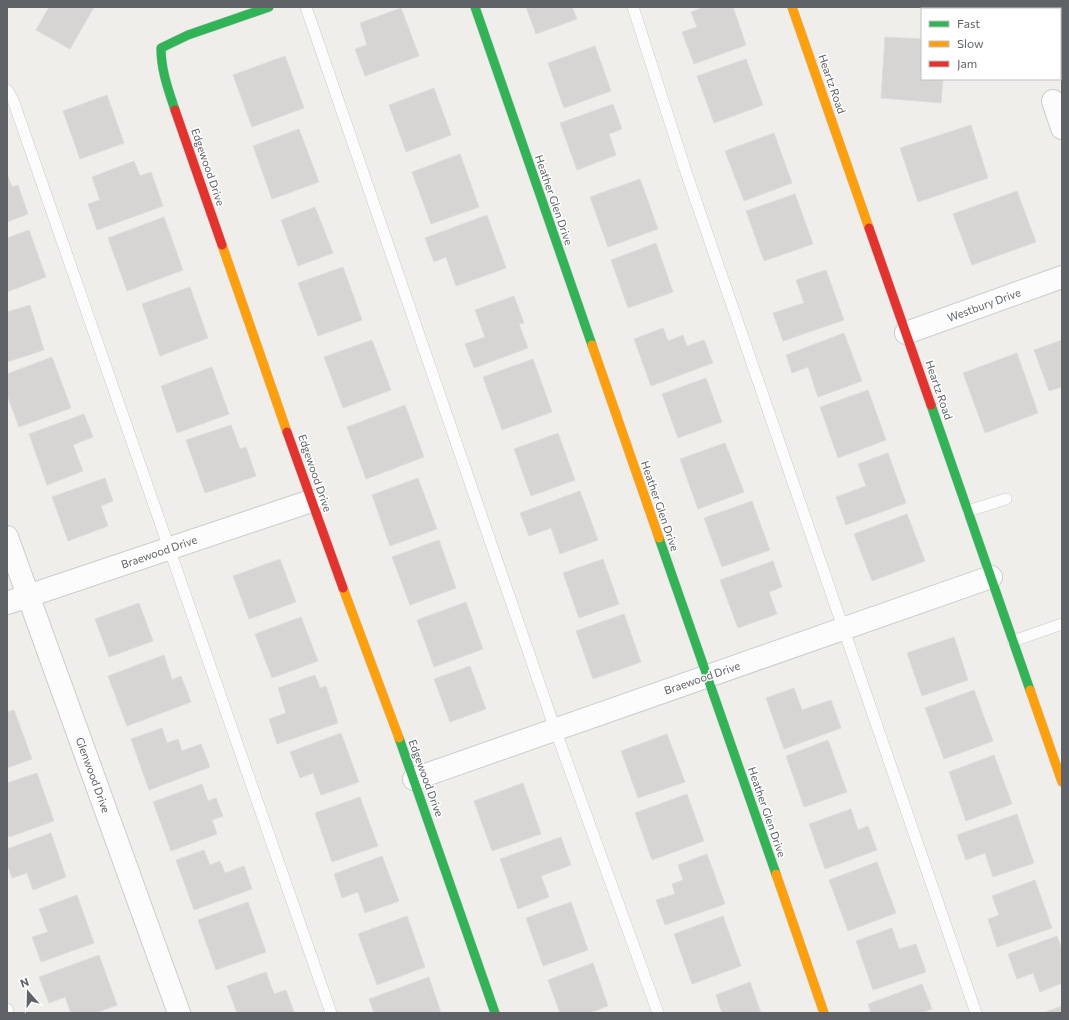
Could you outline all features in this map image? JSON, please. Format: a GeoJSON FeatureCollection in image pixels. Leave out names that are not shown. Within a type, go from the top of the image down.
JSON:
{"type":"FeatureCollection","features":[{"type":"Feature","properties":{"kind":"street","name":"Edgewood Drive"},"geometry":{"type":"LineString","coordinates":[[269,7],[188,35],[161,48],[161,61],[164,78],[311,501],[414,779],[495,1013]]}},
{"type":"Feature","properties":{"kind":"street","name":"Heather Glen Drive"},"geometry":{"type":"LineString","coordinates":[[475,7],[824,1013]]}},
{"type":"Feature","properties":{"kind":"street","name":"Heartz Road"},"geometry":{"type":"LineString","coordinates":[[792,7],[1062,782]]}},
{"type":"Feature","properties":{"kind":"street"},"geometry":{"type":"LineString","coordinates":[[1052,101],[1062,128]]}},
{"type":"Feature","properties":{"kind":"street","name":"Westbury Drive"},"geometry":{"type":"LineString","coordinates":[[906,333],[1062,277]]}},
{"type":"Feature","properties":{"kind":"street","name":"Braewood Drive"},"geometry":{"type":"LineString","coordinates":[[7,604],[311,501]]}},
{"type":"Feature","properties":{"kind":"street","name":"Glenwood Drive"},"geometry":{"type":"LineString","coordinates":[[7,537],[180,1013]]}},
{"type":"Feature","properties":{"kind":"street","name":"Braewood Drive"},"geometry":{"type":"LineString","coordinates":[[414,779],[991,577]]}},
{"type":"Feature","properties":{"kind":"lane"},"geometry":{"type":"LineString","coordinates":[[306,7],[555,729],[658,1013]]}},
{"type":"Feature","properties":{"kind":"lane"},"geometry":{"type":"LineString","coordinates":[[633,7],[686,172],[976,1013]]}},
{"type":"Feature","properties":{"kind":"lane"},"geometry":{"type":"LineString","coordinates":[[7,90],[13,100],[331,1013]]}},
{"type":"Feature","properties":{"kind":"lane"},"geometry":{"type":"LineString","coordinates":[[968,511],[1006,499]]}},
{"type":"Feature","properties":{"kind":"lane"},"geometry":{"type":"LineString","coordinates":[[1013,641],[1062,624]]}},
{"type":"Feature","properties":{"kind":"lane"},"geometry":{"type":"LineString","coordinates":[[7,1009],[8,1013]]}},
{"type":"Feature","properties":{"kind":"building"},"geometry":{"type":"Polygon","coordinates":[[[49,7],[94,7],[70,49],[36,30],[49,7]]]}},
{"type":"Feature","properties":{"kind":"building"},"geometry":{"type":"Polygon","coordinates":[[[526,7],[572,7],[577,19],[536,34],[526,7]]]}},
{"type":"Feature","properties":{"kind":"building"},"geometry":{"type":"Polygon","coordinates":[[[704,7],[733,7],[746,45],[694,64],[682,32],[697,27],[691,12],[704,7]]]}},
{"type":"Feature","properties":{"kind":"building"},"geometry":{"type":"Polygon","coordinates":[[[960,7],[1018,8],[960,8],[960,7]]]}},
{"type":"Feature","properties":{"kind":"building"},"geometry":{"type":"Polygon","coordinates":[[[401,8],[419,56],[365,76],[355,49],[367,45],[360,23],[401,8]]]}},
{"type":"Feature","properties":{"kind":"building"},"geometry":{"type":"Polygon","coordinates":[[[1062,9],[1062,23],[1061,22],[1062,9]]]}},
{"type":"Feature","properties":{"kind":"building"},"geometry":{"type":"Polygon","coordinates":[[[885,37],[921,39],[921,80],[943,80],[941,103],[881,98],[885,37]]]}},
{"type":"Feature","properties":{"kind":"building"},"geometry":{"type":"Polygon","coordinates":[[[595,46],[611,91],[564,108],[548,63],[595,46]]]}},
{"type":"Feature","properties":{"kind":"building"},"geometry":{"type":"Polygon","coordinates":[[[285,56],[304,108],[252,127],[233,75],[285,56]]]}},
{"type":"Feature","properties":{"kind":"building"},"geometry":{"type":"Polygon","coordinates":[[[746,59],[763,105],[714,123],[697,76],[746,59]]]}},
{"type":"Feature","properties":{"kind":"building"},"geometry":{"type":"Polygon","coordinates":[[[434,88],[451,135],[406,152],[389,105],[434,88]]]}},
{"type":"Feature","properties":{"kind":"building"},"geometry":{"type":"Polygon","coordinates":[[[107,95],[124,143],[80,159],[63,111],[107,95]]]}},
{"type":"Feature","properties":{"kind":"building"},"geometry":{"type":"Polygon","coordinates":[[[613,104],[622,129],[609,134],[616,155],[577,170],[560,123],[613,104]]]}},
{"type":"Feature","properties":{"kind":"building"},"geometry":{"type":"Polygon","coordinates":[[[971,125],[988,178],[918,202],[900,148],[971,125]]]}},
{"type":"Feature","properties":{"kind":"building"},"geometry":{"type":"Polygon","coordinates":[[[299,129],[319,182],[272,199],[253,146],[299,129]]]}},
{"type":"Feature","properties":{"kind":"building"},"geometry":{"type":"Polygon","coordinates":[[[774,133],[792,183],[744,201],[725,151],[774,133]]]}},
{"type":"Feature","properties":{"kind":"building"},"geometry":{"type":"Polygon","coordinates":[[[460,154],[479,207],[431,224],[412,172],[460,154]]]}},
{"type":"Feature","properties":{"kind":"building"},"geometry":{"type":"Polygon","coordinates":[[[134,161],[140,176],[151,172],[163,206],[97,230],[88,204],[100,200],[92,177],[134,161]]]}},
{"type":"Feature","properties":{"kind":"building"},"geometry":{"type":"Polygon","coordinates":[[[7,174],[12,187],[18,185],[28,214],[7,222],[7,174]]]}},
{"type":"Feature","properties":{"kind":"building"},"geometry":{"type":"Polygon","coordinates":[[[640,179],[658,229],[608,247],[590,197],[640,179]]]}},
{"type":"Feature","properties":{"kind":"building"},"geometry":{"type":"Polygon","coordinates":[[[1017,191],[1036,242],[972,265],[953,214],[1017,191]]]}},
{"type":"Feature","properties":{"kind":"building"},"geometry":{"type":"Polygon","coordinates":[[[795,194],[813,244],[764,261],[746,211],[795,194]]]}},
{"type":"Feature","properties":{"kind":"building"},"geometry":{"type":"Polygon","coordinates":[[[315,207],[333,253],[298,266],[281,220],[315,207]]]}},
{"type":"Feature","properties":{"kind":"building"},"geometry":{"type":"Polygon","coordinates":[[[487,215],[506,268],[456,286],[446,257],[434,262],[425,238],[487,215]]]}},
{"type":"Feature","properties":{"kind":"building"},"geometry":{"type":"Polygon","coordinates":[[[164,217],[183,270],[127,291],[108,238],[164,217]]]}},
{"type":"Feature","properties":{"kind":"building"},"geometry":{"type":"Polygon","coordinates":[[[29,230],[46,277],[7,292],[7,238],[29,230]]]}},
{"type":"Feature","properties":{"kind":"building"},"geometry":{"type":"Polygon","coordinates":[[[656,243],[673,292],[628,308],[611,260],[656,243]]]}},
{"type":"Feature","properties":{"kind":"building"},"geometry":{"type":"Polygon","coordinates":[[[343,267],[362,320],[318,336],[298,283],[343,267]]]}},
{"type":"Feature","properties":{"kind":"building"},"geometry":{"type":"Polygon","coordinates":[[[826,270],[844,320],[783,341],[773,313],[804,303],[796,280],[826,270]]]}},
{"type":"Feature","properties":{"kind":"building"},"geometry":{"type":"Polygon","coordinates":[[[190,287],[208,338],[160,356],[142,304],[190,287]]]}},
{"type":"Feature","properties":{"kind":"building"},"geometry":{"type":"Polygon","coordinates":[[[514,296],[524,323],[519,324],[528,348],[474,368],[465,344],[485,337],[475,310],[514,296]]]}},
{"type":"Feature","properties":{"kind":"building"},"geometry":{"type":"Polygon","coordinates":[[[30,305],[44,350],[7,362],[7,312],[30,305]]]}},
{"type":"Feature","properties":{"kind":"building"},"geometry":{"type":"Polygon","coordinates":[[[663,328],[668,341],[683,335],[687,346],[704,340],[713,363],[651,386],[634,339],[663,328]]]}},
{"type":"Feature","properties":{"kind":"building"},"geometry":{"type":"Polygon","coordinates":[[[844,333],[862,381],[818,397],[808,367],[792,373],[786,355],[844,333]]]}},
{"type":"Feature","properties":{"kind":"building"},"geometry":{"type":"Polygon","coordinates":[[[372,340],[391,390],[343,408],[324,357],[372,340]]]}},
{"type":"Feature","properties":{"kind":"building"},"geometry":{"type":"Polygon","coordinates":[[[1062,340],[1062,387],[1049,391],[1034,350],[1062,340]]]}},
{"type":"Feature","properties":{"kind":"building"},"geometry":{"type":"Polygon","coordinates":[[[1017,353],[1038,413],[985,433],[963,373],[1017,353]]]}},
{"type":"Feature","properties":{"kind":"building"},"geometry":{"type":"Polygon","coordinates":[[[52,357],[71,408],[19,427],[7,395],[7,374],[52,357]]]}},
{"type":"Feature","properties":{"kind":"building"},"geometry":{"type":"Polygon","coordinates":[[[533,359],[552,412],[502,430],[483,377],[533,359]]]}},
{"type":"Feature","properties":{"kind":"building"},"geometry":{"type":"Polygon","coordinates":[[[212,367],[229,414],[177,433],[161,386],[212,367]]]}},
{"type":"Feature","properties":{"kind":"building"},"geometry":{"type":"Polygon","coordinates":[[[706,378],[722,422],[678,438],[662,394],[706,378]]]}},
{"type":"Feature","properties":{"kind":"building"},"geometry":{"type":"Polygon","coordinates":[[[868,390],[886,440],[838,458],[820,407],[868,390]]]}},
{"type":"Feature","properties":{"kind":"building"},"geometry":{"type":"Polygon","coordinates":[[[405,405],[424,457],[366,479],[347,427],[405,405]]]}},
{"type":"Feature","properties":{"kind":"building"},"geometry":{"type":"Polygon","coordinates":[[[84,414],[93,437],[73,445],[83,471],[47,485],[29,434],[84,414]]]}},
{"type":"Feature","properties":{"kind":"building"},"geometry":{"type":"Polygon","coordinates":[[[231,425],[240,449],[246,447],[256,476],[205,493],[186,440],[231,425]]]}},
{"type":"Feature","properties":{"kind":"building"},"geometry":{"type":"Polygon","coordinates":[[[558,433],[575,480],[531,496],[514,449],[558,433]]]}},
{"type":"Feature","properties":{"kind":"building"},"geometry":{"type":"Polygon","coordinates":[[[725,443],[744,492],[698,509],[680,459],[725,443]]]}},
{"type":"Feature","properties":{"kind":"building"},"geometry":{"type":"Polygon","coordinates":[[[888,453],[906,503],[846,525],[836,497],[866,486],[858,464],[888,453]]]}},
{"type":"Feature","properties":{"kind":"building"},"geometry":{"type":"Polygon","coordinates":[[[105,478],[113,501],[101,506],[108,526],[68,541],[52,497],[105,478]]]}},
{"type":"Feature","properties":{"kind":"building"},"geometry":{"type":"Polygon","coordinates":[[[418,478],[437,529],[390,546],[372,495],[418,478]]]}},
{"type":"Feature","properties":{"kind":"building"},"geometry":{"type":"Polygon","coordinates":[[[580,491],[598,540],[560,554],[551,528],[529,536],[520,513],[580,491]]]}},
{"type":"Feature","properties":{"kind":"building"},"geometry":{"type":"Polygon","coordinates":[[[752,501],[770,550],[722,567],[704,518],[752,501]]]}},
{"type":"Feature","properties":{"kind":"building"},"geometry":{"type":"Polygon","coordinates":[[[907,514],[925,561],[872,581],[854,534],[907,514]]]}},
{"type":"Feature","properties":{"kind":"building"},"geometry":{"type":"Polygon","coordinates":[[[439,540],[456,588],[410,605],[392,557],[439,540]]]}},
{"type":"Feature","properties":{"kind":"building"},"geometry":{"type":"Polygon","coordinates":[[[280,559],[296,602],[249,619],[233,576],[280,559]]]}},
{"type":"Feature","properties":{"kind":"building"},"geometry":{"type":"Polygon","coordinates":[[[603,559],[619,604],[579,618],[563,573],[603,559]]]}},
{"type":"Feature","properties":{"kind":"building"},"geometry":{"type":"Polygon","coordinates":[[[773,561],[782,587],[769,592],[777,614],[738,628],[720,580],[773,561]]]}},
{"type":"Feature","properties":{"kind":"building"},"geometry":{"type":"Polygon","coordinates":[[[466,602],[483,649],[434,667],[417,620],[466,602]]]}},
{"type":"Feature","properties":{"kind":"building"},"geometry":{"type":"Polygon","coordinates":[[[139,603],[153,641],[109,657],[95,619],[139,603]]]}},
{"type":"Feature","properties":{"kind":"building"},"geometry":{"type":"Polygon","coordinates":[[[624,614],[641,662],[593,679],[576,631],[624,614]]]}},
{"type":"Feature","properties":{"kind":"building"},"geometry":{"type":"Polygon","coordinates":[[[301,617],[318,661],[272,678],[255,634],[301,617]]]}},
{"type":"Feature","properties":{"kind":"building"},"geometry":{"type":"Polygon","coordinates":[[[954,637],[968,680],[922,696],[907,653],[954,637]]]}},
{"type":"Feature","properties":{"kind":"building"},"geometry":{"type":"Polygon","coordinates":[[[164,655],[172,680],[181,676],[191,702],[127,726],[108,676],[164,655]]]}},
{"type":"Feature","properties":{"kind":"building"},"geometry":{"type":"Polygon","coordinates":[[[470,666],[486,709],[450,722],[434,679],[470,666]]]}},
{"type":"Feature","properties":{"kind":"building"},"geometry":{"type":"Polygon","coordinates":[[[315,675],[320,688],[326,686],[338,723],[277,744],[269,719],[286,713],[278,688],[315,675]]]}},
{"type":"Feature","properties":{"kind":"building"},"geometry":{"type":"Polygon","coordinates":[[[794,688],[802,710],[831,700],[841,728],[784,749],[766,698],[794,688]]]}},
{"type":"Feature","properties":{"kind":"building"},"geometry":{"type":"Polygon","coordinates":[[[974,690],[993,741],[944,759],[925,708],[974,690]]]}},
{"type":"Feature","properties":{"kind":"building"},"geometry":{"type":"Polygon","coordinates":[[[14,710],[32,759],[7,768],[7,712],[14,710]]]}},
{"type":"Feature","properties":{"kind":"building"},"geometry":{"type":"Polygon","coordinates":[[[162,728],[167,743],[178,739],[182,751],[201,744],[210,767],[149,790],[131,739],[162,728]]]}},
{"type":"Feature","properties":{"kind":"building"},"geometry":{"type":"Polygon","coordinates":[[[341,733],[359,782],[321,795],[313,773],[300,778],[290,752],[341,733]]]}},
{"type":"Feature","properties":{"kind":"building"},"geometry":{"type":"Polygon","coordinates":[[[667,734],[685,782],[638,798],[621,751],[667,734]]]}},
{"type":"Feature","properties":{"kind":"building"},"geometry":{"type":"Polygon","coordinates":[[[828,740],[847,792],[804,807],[786,756],[828,740]]]}},
{"type":"Feature","properties":{"kind":"building"},"geometry":{"type":"Polygon","coordinates":[[[994,755],[1012,804],[966,821],[949,772],[994,755]]]}},
{"type":"Feature","properties":{"kind":"building"},"geometry":{"type":"Polygon","coordinates":[[[37,773],[54,821],[9,837],[7,831],[7,783],[37,773]]]}},
{"type":"Feature","properties":{"kind":"building"},"geometry":{"type":"Polygon","coordinates":[[[523,783],[541,834],[492,851],[474,801],[523,783]]]}},
{"type":"Feature","properties":{"kind":"building"},"geometry":{"type":"Polygon","coordinates":[[[202,784],[208,801],[216,798],[223,816],[212,820],[217,834],[171,851],[153,802],[202,784]]]}},
{"type":"Feature","properties":{"kind":"building"},"geometry":{"type":"Polygon","coordinates":[[[687,794],[704,841],[652,860],[635,813],[687,794]]]}},
{"type":"Feature","properties":{"kind":"building"},"geometry":{"type":"Polygon","coordinates":[[[360,797],[378,846],[332,862],[315,813],[360,797]]]}},
{"type":"Feature","properties":{"kind":"building"},"geometry":{"type":"Polygon","coordinates":[[[851,809],[858,830],[868,826],[877,850],[825,869],[809,824],[851,809]]]}},
{"type":"Feature","properties":{"kind":"building"},"geometry":{"type":"Polygon","coordinates":[[[1017,814],[1034,863],[993,877],[985,853],[966,860],[957,835],[1017,814]]]}},
{"type":"Feature","properties":{"kind":"building"},"geometry":{"type":"Polygon","coordinates":[[[51,833],[66,877],[33,890],[27,873],[12,878],[7,863],[7,849],[51,833]]]}},
{"type":"Feature","properties":{"kind":"building"},"geometry":{"type":"Polygon","coordinates":[[[561,837],[571,865],[541,876],[549,897],[518,909],[500,859],[561,837]]]}},
{"type":"Feature","properties":{"kind":"building"},"geometry":{"type":"Polygon","coordinates":[[[204,850],[210,865],[220,861],[225,873],[244,866],[252,889],[194,910],[176,860],[204,850]]]}},
{"type":"Feature","properties":{"kind":"building"},"geometry":{"type":"Polygon","coordinates":[[[707,854],[725,904],[665,925],[656,900],[675,894],[672,884],[683,880],[678,865],[707,854]]]}},
{"type":"Feature","properties":{"kind":"building"},"geometry":{"type":"Polygon","coordinates":[[[382,856],[399,901],[365,913],[358,892],[342,898],[334,874],[382,856]]]}},
{"type":"Feature","properties":{"kind":"building"},"geometry":{"type":"Polygon","coordinates":[[[877,862],[896,913],[848,931],[829,880],[877,862]]]}},
{"type":"Feature","properties":{"kind":"building"},"geometry":{"type":"Polygon","coordinates":[[[1035,880],[1052,928],[997,947],[988,919],[999,915],[992,896],[1035,880]]]}},
{"type":"Feature","properties":{"kind":"building"},"geometry":{"type":"Polygon","coordinates":[[[77,895],[94,943],[41,962],[32,937],[48,932],[39,909],[77,895]]]}},
{"type":"Feature","properties":{"kind":"building"},"geometry":{"type":"Polygon","coordinates":[[[248,902],[266,952],[216,970],[198,920],[248,902]]]}},
{"type":"Feature","properties":{"kind":"building"},"geometry":{"type":"Polygon","coordinates":[[[571,902],[588,950],[543,966],[526,918],[571,902]]]}},
{"type":"Feature","properties":{"kind":"building"},"geometry":{"type":"Polygon","coordinates":[[[407,916],[425,967],[377,985],[358,934],[407,916]]]}},
{"type":"Feature","properties":{"kind":"building"},"geometry":{"type":"Polygon","coordinates":[[[723,916],[741,966],[692,984],[674,934],[723,916]]]}},
{"type":"Feature","properties":{"kind":"building"},"geometry":{"type":"Polygon","coordinates":[[[892,928],[899,949],[916,944],[926,972],[873,990],[856,941],[892,928]]]}},
{"type":"Feature","properties":{"kind":"building"},"geometry":{"type":"Polygon","coordinates":[[[1057,936],[1062,949],[1062,983],[1040,992],[1033,973],[1017,979],[1008,954],[1057,936]]]}},
{"type":"Feature","properties":{"kind":"building"},"geometry":{"type":"Polygon","coordinates":[[[99,955],[117,1005],[96,1013],[71,1013],[65,997],[49,1003],[39,977],[99,955]]]}},
{"type":"Feature","properties":{"kind":"building"},"geometry":{"type":"Polygon","coordinates":[[[593,963],[608,1006],[589,1013],[560,1013],[548,980],[593,963]]]}},
{"type":"Feature","properties":{"kind":"building"},"geometry":{"type":"Polygon","coordinates":[[[266,972],[274,994],[286,990],[294,1012],[237,1013],[227,986],[266,972]]]}},
{"type":"Feature","properties":{"kind":"building"},"geometry":{"type":"Polygon","coordinates":[[[429,977],[441,1013],[374,1013],[369,999],[429,977]]]}},
{"type":"Feature","properties":{"kind":"building"},"geometry":{"type":"Polygon","coordinates":[[[750,982],[761,1013],[722,1013],[716,995],[750,982]]]}},
{"type":"Feature","properties":{"kind":"building"},"geometry":{"type":"Polygon","coordinates":[[[922,984],[932,1009],[921,1013],[871,1013],[868,1004],[922,984]]]}},
{"type":"Feature","properties":{"kind":"building"},"geometry":{"type":"Polygon","coordinates":[[[1062,1006],[1062,1013],[1043,1013],[1062,1006]]]}},
{"type":"Feature","properties":{"kind":"traffic: fast"},"geometry":{"type":"LineString","coordinates":[[175,110],[167,87],[161,56],[161,48],[188,35],[269,7]]}},
{"type":"Feature","properties":{"kind":"traffic: fast"},"geometry":{"type":"LineString","coordinates":[[475,7],[592,345]]}},
{"type":"Feature","properties":{"kind":"traffic: fast"},"geometry":{"type":"LineString","coordinates":[[931,405],[1030,690]]}},
{"type":"Feature","properties":{"kind":"traffic: fast"},"geometry":{"type":"LineString","coordinates":[[659,538],[776,874]]}},
{"type":"Feature","properties":{"kind":"traffic: fast"},"geometry":{"type":"LineString","coordinates":[[399,738],[495,1013]]}},
{"type":"Feature","properties":{"kind":"traffic: slow"},"geometry":{"type":"LineString","coordinates":[[792,7],[869,228]]}},
{"type":"Feature","properties":{"kind":"traffic: slow"},"geometry":{"type":"LineString","coordinates":[[222,245],[287,432]]}},
{"type":"Feature","properties":{"kind":"traffic: slow"},"geometry":{"type":"LineString","coordinates":[[592,345],[659,538]]}},
{"type":"Feature","properties":{"kind":"traffic: slow"},"geometry":{"type":"LineString","coordinates":[[343,588],[399,738]]}},
{"type":"Feature","properties":{"kind":"traffic: slow"},"geometry":{"type":"LineString","coordinates":[[1030,690],[1062,782]]}},
{"type":"Feature","properties":{"kind":"traffic: slow"},"geometry":{"type":"LineString","coordinates":[[776,874],[824,1013]]}},
{"type":"Feature","properties":{"kind":"traffic: jam"},"geometry":{"type":"LineString","coordinates":[[175,110],[222,245]]}},
{"type":"Feature","properties":{"kind":"traffic: jam"},"geometry":{"type":"LineString","coordinates":[[869,228],[931,405]]}},
{"type":"Feature","properties":{"kind":"traffic: jam"},"geometry":{"type":"LineString","coordinates":[[287,432],[343,588]]}}]}
